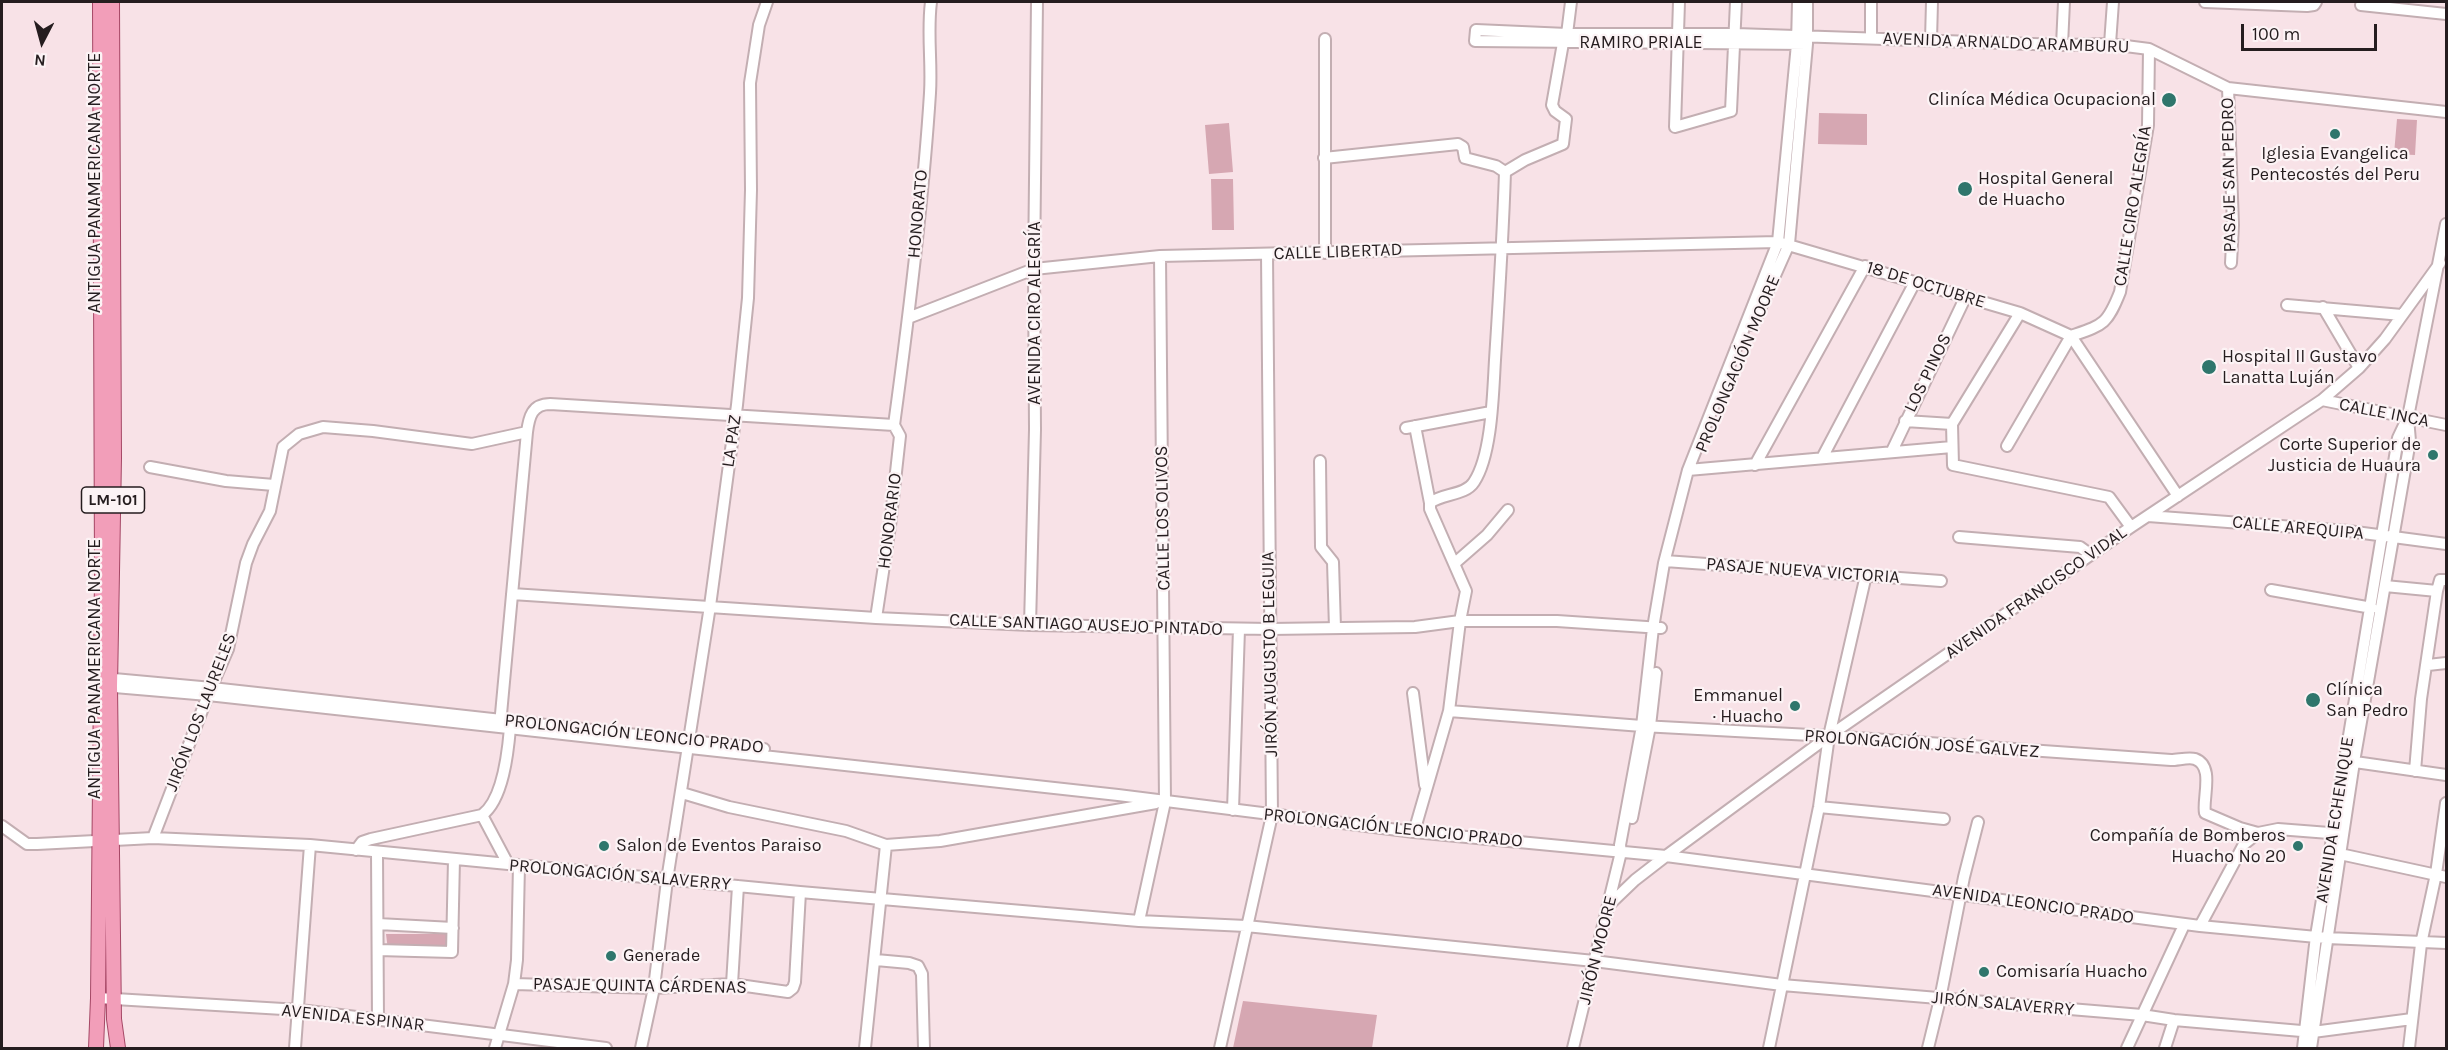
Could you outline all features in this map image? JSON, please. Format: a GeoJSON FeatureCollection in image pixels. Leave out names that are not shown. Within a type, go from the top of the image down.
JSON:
{"type":"FeatureCollection","features":[{"type":"Feature","properties":{"kind":"main road","name":"ANTIGUA PANAMERICANA NORTE"},"geometry":{"type":"LineString","coordinates":[[100,2],[107,151]]}},
{"type":"Feature","properties":{"kind":"main road","name":"ANTIGUA PANAMERICANA NORTE"},"geometry":{"type":"LineString","coordinates":[[112,2],[107,151],[108,406],[105,682],[107,841],[114,1019],[118,1048]]}},
{"type":"Feature","properties":{"kind":"main road","name":"ANTIGUA PANAMERICANA NORTE"},"geometry":{"type":"LineString","coordinates":[[96,1048],[107,841]]}},
{"type":"Feature","properties":{"kind":"street","name":"LA PAZ"},"geometry":{"type":"LineString","coordinates":[[641,1048],[654,988],[667,879],[710,606],[735,416],[748,298],[751,190],[750,83],[759,25],[767,2]]}},
{"type":"Feature","properties":{"kind":"street","name":"HONORATO"},"geometry":{"type":"LineString","coordinates":[[894,426],[908,318],[930,90],[927,30],[931,2]]}},
{"type":"Feature","properties":{"kind":"street","name":"AVENIDA CIRO ALEGRÍA"},"geometry":{"type":"LineString","coordinates":[[1030,625],[1035,430],[1037,2]]}},
{"type":"Feature","properties":{"kind":"street"},"geometry":{"type":"LineString","coordinates":[[1505,172],[1563,144],[1566,119],[1555,111],[1552,105],[1571,2]]}},
{"type":"Feature","properties":{"kind":"street"},"geometry":{"type":"LineString","coordinates":[[1679,2],[1676,127],[1731,111],[1736,2]]}},
{"type":"Feature","properties":{"kind":"street","name":"PROLONGACIÓN MOORE"},"geometry":{"type":"LineString","coordinates":[[1691,469],[1789,244],[1802,40],[1798,2]]}},
{"type":"Feature","properties":{"kind":"street","name":"PROLONGACIÓN MOORE"},"geometry":{"type":"LineString","coordinates":[[1646,726],[1657,628],[1668,561],[1691,469],[1778,242],[1807,2]]}},
{"type":"Feature","properties":{"kind":"street"},"geometry":{"type":"LineString","coordinates":[[1871,2],[1871,38]]}},
{"type":"Feature","properties":{"kind":"street"},"geometry":{"type":"LineString","coordinates":[[1931,40],[1932,2]]}},
{"type":"Feature","properties":{"kind":"street"},"geometry":{"type":"LineString","coordinates":[[2062,45],[2064,2]]}},
{"type":"Feature","properties":{"kind":"street"},"geometry":{"type":"LineString","coordinates":[[2110,44],[2113,2]]}},
{"type":"Feature","properties":{"kind":"street"},"geometry":{"type":"LineString","coordinates":[[2205,2],[2307,6],[2314,5],[2316,2]]}},
{"type":"Feature","properties":{"kind":"street"},"geometry":{"type":"LineString","coordinates":[[2361,5],[2446,14]]}},
{"type":"Feature","properties":{"kind":"street","name":"RAMIRO PRIALE"},"geometry":{"type":"LineString","coordinates":[[1476,35],[1802,40]]}},
{"type":"Feature","properties":{"kind":"street","name":"AVENIDA ARNALDO ARAMBURU"},"geometry":{"type":"LineString","coordinates":[[1802,40],[1871,38],[2062,45],[2110,44],[2149,49],[2228,88],[2446,112]]}},
{"type":"Feature","properties":{"kind":"street"},"geometry":{"type":"LineString","coordinates":[[1325,39],[1325,253]]}},
{"type":"Feature","properties":{"kind":"street","name":"CALLE CIRO ALEGRÍA"},"geometry":{"type":"LineString","coordinates":[[2071,336],[2095,328],[2110,316],[2120,292],[2148,125],[2149,49]]}},
{"type":"Feature","properties":{"kind":"street","name":"PASAJE SAN PEDRO"},"geometry":{"type":"LineString","coordinates":[[2228,88],[2233,225],[2230,263]]}},
{"type":"Feature","properties":{"kind":"street"},"geometry":{"type":"LineString","coordinates":[[1324,158],[1458,144],[1462,147],[1465,158],[1496,166],[1505,172]]}},
{"type":"Feature","properties":{"kind":"street"},"geometry":{"type":"LineString","coordinates":[[1430,503],[1434,499],[1467,489],[1474,482],[1483,460],[1491,412],[1503,247],[1505,172]]}},
{"type":"Feature","properties":{"kind":"street","name":"AVENIDA ECHENIQUE"},"geometry":{"type":"LineString","coordinates":[[2303,1048],[2309,1031],[2321,937],[2372,608],[2410,441],[2408,417],[2446,224]]}},
{"type":"Feature","properties":{"kind":"street","name":"CALLE LIBERTAD"},"geometry":{"type":"LineString","coordinates":[[908,318],[1034,268],[1160,256],[1778,242]]}},
{"type":"Feature","properties":{"kind":"street","name":"18 DE OCTUBRE"},"geometry":{"type":"LineString","coordinates":[[1778,242],[2020,313],[2071,336]]}},
{"type":"Feature","properties":{"kind":"street","name":"JIRÓN AUGUSTO B LEGUIA"},"geometry":{"type":"LineString","coordinates":[[1220,1048],[1272,815],[1267,254]]}},
{"type":"Feature","properties":{"kind":"street","name":"CALLE LOS OLIVOS"},"geometry":{"type":"LineString","coordinates":[[1139,921],[1165,802],[1160,256]]}},
{"type":"Feature","properties":{"kind":"street","name":"AVENIDA FRANCISCO VIDAL"},"geometry":{"type":"LineString","coordinates":[[1611,903],[1635,880],[1666,856],[1829,736],[2131,527],[2322,400],[2359,368],[2385,339],[2440,263]]}},
{"type":"Feature","properties":{"kind":"street"},"geometry":{"type":"LineString","coordinates":[[1755,465],[1865,266]]}},
{"type":"Feature","properties":{"kind":"street"},"geometry":{"type":"LineString","coordinates":[[1822,458],[1915,282]]}},
{"type":"Feature","properties":{"kind":"street","name":"LOS PINOS"},"geometry":{"type":"LineString","coordinates":[[1892,451],[1966,296]]}},
{"type":"Feature","properties":{"kind":"street"},"geometry":{"type":"LineString","coordinates":[[2287,305],[2402,315]]}},
{"type":"Feature","properties":{"kind":"street"},"geometry":{"type":"LineString","coordinates":[[2323,307],[2359,368]]}},
{"type":"Feature","properties":{"kind":"street"},"geometry":{"type":"LineString","coordinates":[[2020,313],[1952,424],[1953,465],[2109,496],[2131,527]]}},
{"type":"Feature","properties":{"kind":"street"},"geometry":{"type":"LineString","coordinates":[[2007,446],[2071,336],[2178,496]]}},
{"type":"Feature","properties":{"kind":"street","name":"CALLE INCA"},"geometry":{"type":"LineString","coordinates":[[2322,400],[2446,425]]}},
{"type":"Feature","properties":{"kind":"street"},"geometry":{"type":"LineString","coordinates":[[357,850],[362,842],[370,839],[482,815],[491,806],[508,752],[504,725],[512,594],[527,432],[532,412],[537,407],[545,404],[894,426]]}},
{"type":"Feature","properties":{"kind":"street"},"geometry":{"type":"LineString","coordinates":[[1414,832],[1449,711],[1466,591],[1430,509],[1410,427],[1491,412]]}},
{"type":"Feature","properties":{"kind":"street"},"geometry":{"type":"LineString","coordinates":[[1905,422],[1952,424]]}},
{"type":"Feature","properties":{"kind":"street","name":"HONORARIO"},"geometry":{"type":"LineString","coordinates":[[876,618],[890,526],[900,436],[894,426]]}},
{"type":"Feature","properties":{"kind":"street","name":"JIRÓN LOS LAURELES"},"geometry":{"type":"LineString","coordinates":[[153,838],[228,650],[246,563],[270,511],[283,447],[299,434],[323,427],[472,444],[527,432]]}},
{"type":"Feature","properties":{"kind":"street"},"geometry":{"type":"LineString","coordinates":[[1691,469],[1952,447]]}},
{"type":"Feature","properties":{"kind":"street"},"geometry":{"type":"LineString","coordinates":[[1320,461],[1321,547],[1333,562],[1335,628]]}},
{"type":"Feature","properties":{"kind":"street"},"geometry":{"type":"LineString","coordinates":[[150,467],[226,481],[274,485]]}},
{"type":"Feature","properties":{"kind":"street"},"geometry":{"type":"LineString","coordinates":[[1455,563],[1487,535],[1508,510]]}},
{"type":"Feature","properties":{"kind":"street","name":"CALLE AREQUIPA"},"geometry":{"type":"LineString","coordinates":[[2148,516],[2388,536],[2446,544]]}},
{"type":"Feature","properties":{"kind":"street","name":"AVENIDA ECHENIQUE"},"geometry":{"type":"LineString","coordinates":[[2349,761],[2385,586],[2388,536]]}},
{"type":"Feature","properties":{"kind":"street"},"geometry":{"type":"LineString","coordinates":[[1959,537],[2080,547],[2091,555]]}},
{"type":"Feature","properties":{"kind":"street","name":"PASAJE NUEVA VICTORIA"},"geometry":{"type":"LineString","coordinates":[[1668,561],[1941,581]]}},
{"type":"Feature","properties":{"kind":"street"},"geometry":{"type":"LineString","coordinates":[[1769,1048],[1819,807],[1829,736],[1866,575]]}},
{"type":"Feature","properties":{"kind":"street"},"geometry":{"type":"LineString","coordinates":[[2415,771],[2421,699],[2428,665],[2437,591],[2440,580],[2446,580]]}},
{"type":"Feature","properties":{"kind":"street"},"geometry":{"type":"LineString","coordinates":[[2385,586],[2437,591]]}},
{"type":"Feature","properties":{"kind":"street"},"geometry":{"type":"LineString","coordinates":[[2271,590],[2372,608]]}},
{"type":"Feature","properties":{"kind":"street","name":"CALLE SANTIAGO AUSEJO PINTADO"},"geometry":{"type":"LineString","coordinates":[[512,594],[876,618],[1030,625],[1270,629],[1415,627],[1460,621],[1557,621],[1657,628]]}},
{"type":"Feature","properties":{"kind":"street"},"geometry":{"type":"LineString","coordinates":[[1233,810],[1239,629]]}},
{"type":"Feature","properties":{"kind":"street"},"geometry":{"type":"LineString","coordinates":[[2428,665],[2446,663]]}},
{"type":"Feature","properties":{"kind":"street","name":"PROLONGACIÓN LEONCIO PRADO"},"geometry":{"type":"LineString","coordinates":[[105,682],[210,691],[688,744],[1414,832],[1621,852]]}},
{"type":"Feature","properties":{"kind":"street"},"geometry":{"type":"LineString","coordinates":[[1413,693],[1426,789]]}},
{"type":"Feature","properties":{"kind":"street","name":"PROLONGACIÓN JOSÉ GALVEZ"},"geometry":{"type":"LineString","coordinates":[[1449,711],[2088,755],[2196,759],[2203,765],[2206,773],[2205,813],[2258,833],[2278,829],[2338,833]]}},
{"type":"Feature","properties":{"kind":"street","name":"JIRÓN MOORE"},"geometry":{"type":"LineString","coordinates":[[1573,1048],[1611,903],[1621,852],[1620,845],[1646,726]]}},
{"type":"Feature","properties":{"kind":"street"},"geometry":{"type":"LineString","coordinates":[[2349,761],[2446,775]]}},
{"type":"Feature","properties":{"kind":"street","name":"PROLONGACIÓN LEONCIO PRADO"},"geometry":{"type":"LineString","coordinates":[[682,793],[729,807],[846,831],[886,845],[940,841],[1165,802]]}},
{"type":"Feature","properties":{"kind":"street"},"geometry":{"type":"LineString","coordinates":[[2409,1048],[2421,944],[2441,875],[2446,803]]}},
{"type":"Feature","properties":{"kind":"street"},"geometry":{"type":"LineString","coordinates":[[1819,807],[1944,819]]}},
{"type":"Feature","properties":{"kind":"street"},"geometry":{"type":"LineString","coordinates":[[482,815],[513,865],[517,960],[514,984],[495,1048]]}},
{"type":"Feature","properties":{"kind":"street"},"geometry":{"type":"LineString","coordinates":[[1928,1048],[1960,895],[1978,822]]}},
{"type":"Feature","properties":{"kind":"street","name":"PROLONGACIÓN SALAVERRY"},"geometry":{"type":"LineString","coordinates":[[2,826],[27,843],[153,838],[310,845],[880,899],[1139,921],[1246,926]]}},
{"type":"Feature","properties":{"kind":"street"},"geometry":{"type":"LineString","coordinates":[[2200,927],[2244,844],[2258,833]]}},
{"type":"Feature","properties":{"kind":"street","name":"AVENIDA ECHENIQUE"},"geometry":{"type":"LineString","coordinates":[[2321,937],[2340,854],[2338,833]]}},
{"type":"Feature","properties":{"kind":"street"},"geometry":{"type":"LineString","coordinates":[[295,1048],[300,1010],[310,845]]}},
{"type":"Feature","properties":{"kind":"street"},"geometry":{"type":"LineString","coordinates":[[865,1048],[876,960],[886,845]]}},
{"type":"Feature","properties":{"kind":"street"},"geometry":{"type":"LineString","coordinates":[[377,852],[378,1020]]}},
{"type":"Feature","properties":{"kind":"street","name":"AVENIDA LEONCIO PRADO"},"geometry":{"type":"LineString","coordinates":[[1621,852],[1805,874],[2200,927],[2421,944],[2446,943]]}},
{"type":"Feature","properties":{"kind":"street"},"geometry":{"type":"LineString","coordinates":[[2340,854],[2441,875]]}},
{"type":"Feature","properties":{"kind":"street"},"geometry":{"type":"LineString","coordinates":[[378,950],[451,952],[454,859]]}},
{"type":"Feature","properties":{"kind":"street"},"geometry":{"type":"LineString","coordinates":[[732,984],[738,886]]}},
{"type":"Feature","properties":{"kind":"street","name":"PASAJE QUINTA CÁRDENAS"},"geometry":{"type":"LineString","coordinates":[[514,984],[654,988],[732,984],[788,992],[794,988],[795,982],[800,892]]}},
{"type":"Feature","properties":{"kind":"street"},"geometry":{"type":"LineString","coordinates":[[378,924],[453,928]]}},
{"type":"Feature","properties":{"kind":"street"},"geometry":{"type":"LineString","coordinates":[[2127,1048],[2184,925]]}},
{"type":"Feature","properties":{"kind":"street","name":"JIRÓN SALAVERRY"},"geometry":{"type":"LineString","coordinates":[[1246,926],[1594,961],[1782,985],[2309,1031],[2412,1019]]}},
{"type":"Feature","properties":{"kind":"street"},"geometry":{"type":"LineString","coordinates":[[876,960],[918,966],[922,974],[924,1048]]}},
{"type":"Feature","properties":{"kind":"street","name":"AVENIDA ESPINAR"},"geometry":{"type":"LineString","coordinates":[[98,998],[300,1010],[606,1048]]}},
{"type":"Feature","properties":{"kind":"street"},"geometry":{"type":"LineString","coordinates":[[2164,1048],[2174,1020]]}},
{"type":"Feature","properties":{"kind":"street","name":"AVENIDA ECHENIQUE"},"geometry":{"type":"LineString","coordinates":[[2309,1031],[2311,1048]]}},
{"type":"Feature","properties":{"kind":"shaded area"},"geometry":{"type":"Polygon","coordinates":[[[1819,113],[1867,114],[1867,145],[1818,144],[1819,113]]]}},
{"type":"Feature","properties":{"kind":"shaded area"},"geometry":{"type":"Polygon","coordinates":[[[2397,119],[2417,120],[2415,155],[2394,154],[2397,119]]]}},
{"type":"Feature","properties":{"kind":"shaded area"},"geometry":{"type":"Polygon","coordinates":[[[1229,123],[1233,172],[1209,174],[1205,125],[1229,123]]]}},
{"type":"Feature","properties":{"kind":"shaded area"},"geometry":{"type":"Polygon","coordinates":[[[1211,179],[1233,179],[1234,230],[1212,230],[1211,179]]]}},
{"type":"Feature","properties":{"kind":"shaded area"},"geometry":{"type":"Polygon","coordinates":[[[386,934],[447,934],[448,950],[388,950],[386,934]]]}},
{"type":"Feature","properties":{"kind":"shaded area"},"geometry":{"type":"Polygon","coordinates":[[[1243,1001],[1377,1015],[1372,1048],[1233,1048],[1243,1001]]]}},
{"type":"Feature","properties":{"kind":"place","name":"Cliníca Médica Ocupacional"},"geometry":{"type":"Point","coordinates":[2169,100]}},
{"type":"Feature","properties":{"kind":"place","name":"Iglesia Evangelica Pentecostés del Peru"},"geometry":{"type":"Point","coordinates":[2335,134]}},
{"type":"Feature","properties":{"kind":"place","name":"Hospital General de Huacho"},"geometry":{"type":"Point","coordinates":[1965,189]}},
{"type":"Feature","properties":{"kind":"place","name":"Hospital II Gustavo Lanatta Luján"},"geometry":{"type":"Point","coordinates":[2209,367]}},
{"type":"Feature","properties":{"kind":"place","name":"Corte Superior de Justicia de Huaura"},"geometry":{"type":"Point","coordinates":[2433,455]}},
{"type":"Feature","properties":{"kind":"place","name":"Clínica San Pedro"},"geometry":{"type":"Point","coordinates":[2313,700]}},
{"type":"Feature","properties":{"kind":"place","name":"Emmanuel · Huacho"},"geometry":{"type":"Point","coordinates":[1795,706]}},
{"type":"Feature","properties":{"kind":"place","name":"Salon de Eventos Paraiso"},"geometry":{"type":"Point","coordinates":[604,846]}},
{"type":"Feature","properties":{"kind":"place","name":"Compañía de Bomberos Huacho Nº 20"},"geometry":{"type":"Point","coordinates":[2298,846]}},
{"type":"Feature","properties":{"kind":"place","name":"Generade"},"geometry":{"type":"Point","coordinates":[611,956]}},
{"type":"Feature","properties":{"kind":"place","name":"Comisaría Huacho"},"geometry":{"type":"Point","coordinates":[1984,972]}}]}
